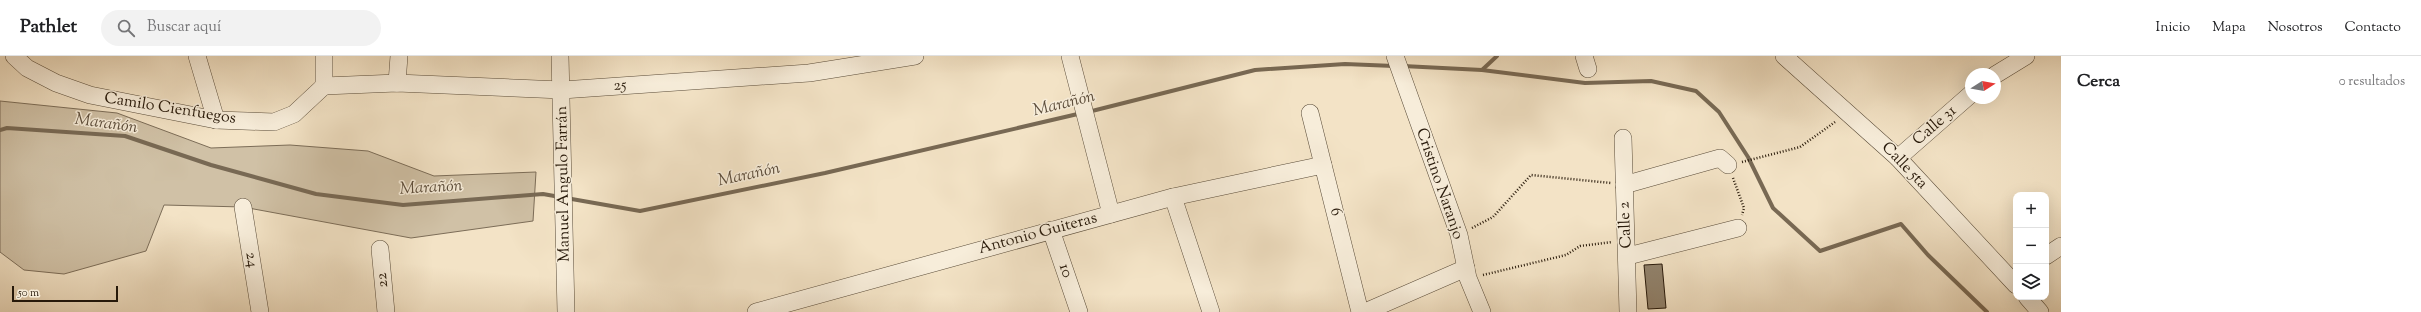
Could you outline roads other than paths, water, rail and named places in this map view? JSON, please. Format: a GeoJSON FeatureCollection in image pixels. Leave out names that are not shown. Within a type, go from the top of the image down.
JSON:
{"type":"FeatureCollection","features":[{"type":"Feature","properties":{"kind":"street","name":"Camilo Cienfuegos"},"geometry":{"type":"LineString","coordinates":[[14,56],[27,68],[56,83],[90,96],[216,120],[274,122],[294,114],[324,86]]}},
{"type":"Feature","properties":{"kind":"street"},"geometry":{"type":"LineString","coordinates":[[197,56],[216,120]]}},
{"type":"Feature","properties":{"kind":"street"},"geometry":{"type":"LineString","coordinates":[[324,56],[324,86]]}},
{"type":"Feature","properties":{"kind":"street"},"geometry":{"type":"LineString","coordinates":[[397,83],[399,56]]}},
{"type":"Feature","properties":{"kind":"street","name":"Manuel Angulo Farrán"},"geometry":{"type":"LineString","coordinates":[[560,56],[564,165],[566,312]]}},
{"type":"Feature","properties":{"kind":"street","name":"25"},"geometry":{"type":"LineString","coordinates":[[324,86],[397,83],[562,90],[809,73],[915,56]]}},
{"type":"Feature","properties":{"kind":"street"},"geometry":{"type":"LineString","coordinates":[[1070,56],[1111,214]]}},
{"type":"Feature","properties":{"kind":"street","name":"Cristino Naranjo"},"geometry":{"type":"LineString","coordinates":[[1395,56],[1408,96],[1459,235],[1467,273],[1482,312]]}},
{"type":"Feature","properties":{"kind":"street","name":"Calle 5ta"},"geometry":{"type":"LineString","coordinates":[[1784,56],[1849,112],[1898,158],[2013,280]]}},
{"type":"Feature","properties":{"kind":"street"},"geometry":{"type":"LineString","coordinates":[[2001,71],[2026,56]]}},
{"type":"Feature","properties":{"kind":"street","name":"Calle 31"},"geometry":{"type":"LineString","coordinates":[[1898,158],[1965,99]]}},
{"type":"Feature","properties":{"kind":"street","name":"6"},"geometry":{"type":"LineString","coordinates":[[1310,113],[1360,312]]}},
{"type":"Feature","properties":{"kind":"street","name":"Calle 2"},"geometry":{"type":"LineString","coordinates":[[1623,138],[1628,312]]}},
{"type":"Feature","properties":{"kind":"street"},"geometry":{"type":"LineString","coordinates":[[1624,185],[1720,158],[1733,164]]}},
{"type":"Feature","properties":{"kind":"street","name":"Antonio Guiteras"},"geometry":{"type":"LineString","coordinates":[[756,312],[802,306],[1051,230],[1173,197],[1323,165]]}},
{"type":"Feature","properties":{"kind":"street"},"geometry":{"type":"LineString","coordinates":[[1173,197],[1211,312]]}},
{"type":"Feature","properties":{"kind":"street","name":"24"},"geometry":{"type":"LineString","coordinates":[[243,207],[260,312]]}},
{"type":"Feature","properties":{"kind":"street"},"geometry":{"type":"LineString","coordinates":[[1627,248],[1738,228]]}},
{"type":"Feature","properties":{"kind":"street","name":"10"},"geometry":{"type":"LineString","coordinates":[[1051,230],[1078,312]]}},
{"type":"Feature","properties":{"kind":"street"},"geometry":{"type":"LineString","coordinates":[[2049,254],[2061,246]]}},
{"type":"Feature","properties":{"kind":"street","name":"22"},"geometry":{"type":"LineString","coordinates":[[380,249],[386,312]]}},
{"type":"Feature","properties":{"kind":"street"},"geometry":{"type":"LineString","coordinates":[[1365,312],[1467,273]]}},
{"type":"Feature","properties":{"kind":"street"},"geometry":{"type":"LineString","coordinates":[[2029,300],[2040,312]]}},
{"type":"Feature","properties":{"kind":"waterway","name":"Marañón"},"geometry":{"type":"LineString","coordinates":[[1403,66],[1482,70],[1497,56]]}},
{"type":"Feature","properties":{"kind":"waterway","name":"Marañón"},"geometry":{"type":"LineString","coordinates":[[1088,112],[1255,70],[1345,64],[1394,66]]}},
{"type":"Feature","properties":{"kind":"waterway"},"geometry":{"type":"LineString","coordinates":[[1482,70],[1585,83],[1651,81],[1696,91],[1719,112],[1748,157],[1773,208],[1820,251],[1901,224],[1928,255],[1987,312]]}},
{"type":"Feature","properties":{"kind":"waterway","name":"Marañón"},"geometry":{"type":"LineString","coordinates":[[566,198],[640,211],[825,173],[1082,113]]}},
{"type":"Feature","properties":{"kind":"waterway","name":"Marañón"},"geometry":{"type":"LineString","coordinates":[[0,130],[7,128],[125,136],[211,165],[316,194],[403,205],[543,194],[560,197]]}}]}
